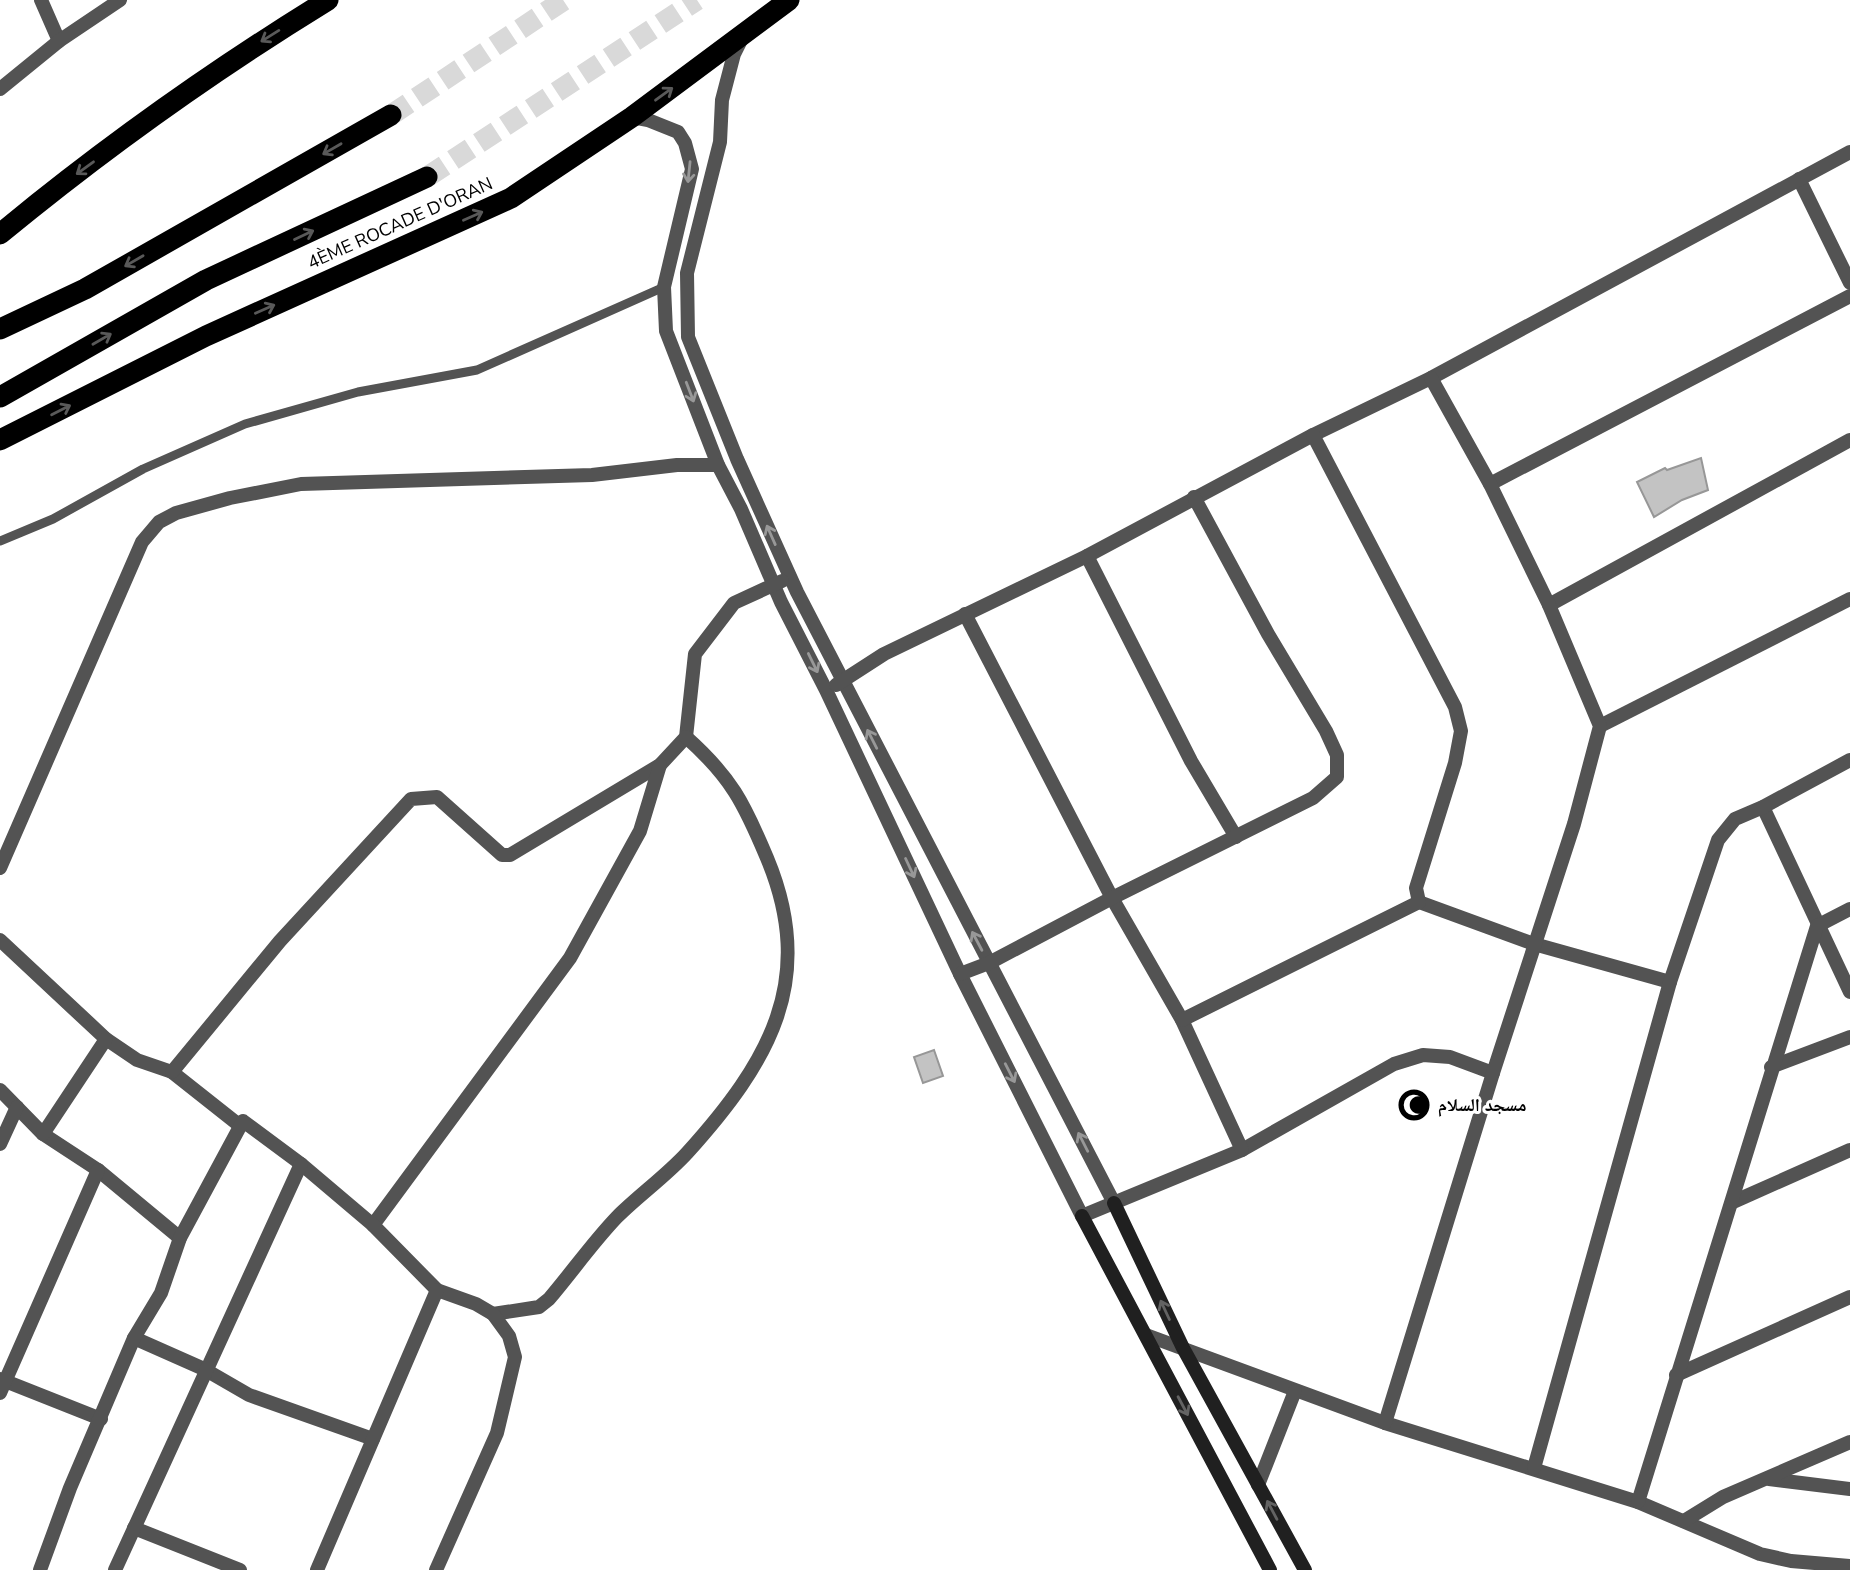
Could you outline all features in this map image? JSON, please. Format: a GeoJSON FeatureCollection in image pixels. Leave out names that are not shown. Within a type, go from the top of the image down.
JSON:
{"type":"FeatureCollection","features":[{"type":"Feature","properties":{"kind":"highway"},"geometry":{"type":"LineString","coordinates":[[0,234],[45,197],[245,51],[328,0]]}},
{"type":"Feature","properties":{"kind":"highway","name":"4ÈME ROCADE D'ORAN"},"geometry":{"type":"LineString","coordinates":[[0,440],[206,336],[511,198],[632,117],[789,0]]}},
{"type":"Feature","properties":{"kind":"highway"},"geometry":{"type":"LineString","coordinates":[[0,329],[85,289],[391,115]]}},
{"type":"Feature","properties":{"kind":"highway"},"geometry":{"type":"LineString","coordinates":[[0,397],[206,281],[427,177]]}},
{"type":"Feature","properties":{"kind":"main road"},"geometry":{"type":"LineString","coordinates":[[1114,1203],[1183,1348],[1305,1570]]}},
{"type":"Feature","properties":{"kind":"main road"},"geometry":{"type":"LineString","coordinates":[[1082,1216],[1270,1570]]}},
{"type":"Feature","properties":{"kind":"street"},"geometry":{"type":"LineString","coordinates":[[41,0],[59,41]]}},
{"type":"Feature","properties":{"kind":"street"},"geometry":{"type":"LineString","coordinates":[[0,89],[59,41],[120,0]]}},
{"type":"Feature","properties":{"kind":"street"},"geometry":{"type":"LineString","coordinates":[[743,36],[734,54],[722,100],[720,142],[687,273],[688,337],[737,460],[790,578],[1114,1203]]}},
{"type":"Feature","properties":{"kind":"street"},"geometry":{"type":"LineString","coordinates":[[632,117],[648,120],[678,132],[690,156],[692,169],[665,280],[666,331],[718,465],[960,974],[1082,1216],[1242,1150],[1394,1064],[1423,1055],[1450,1057],[1493,1073]]}},
{"type":"Feature","properties":{"kind":"street"},"geometry":{"type":"LineString","coordinates":[[826,690],[844,682],[884,654],[1087,556],[1313,435],[1431,378],[1850,152]]}},
{"type":"Feature","properties":{"kind":"street"},"geometry":{"type":"LineString","coordinates":[[1799,179],[1850,283]]}},
{"type":"Feature","properties":{"kind":"street"},"geometry":{"type":"LineString","coordinates":[[665,280],[687,273]]}},
{"type":"Feature","properties":{"kind":"street"},"geometry":{"type":"LineString","coordinates":[[1490,484],[1850,296]]}},
{"type":"Feature","properties":{"kind":"street"},"geometry":{"type":"LineString","coordinates":[[1385,1423],[1493,1073],[1574,824],[1600,726],[1549,605],[1490,484],[1431,378]]}},
{"type":"Feature","properties":{"kind":"street"},"geometry":{"type":"LineString","coordinates":[[1313,435],[1455,707],[1461,731],[1455,763],[1416,888],[1419,902]]}},
{"type":"Feature","properties":{"kind":"street"},"geometry":{"type":"LineString","coordinates":[[1549,605],[1850,440]]}},
{"type":"Feature","properties":{"kind":"street"},"geometry":{"type":"LineString","coordinates":[[0,868],[142,542],[159,522],[176,513],[230,498],[300,484],[592,475],[677,465],[718,465]]}},
{"type":"Feature","properties":{"kind":"street"},"geometry":{"type":"LineString","coordinates":[[960,974],[989,963],[1236,837],[1325,790],[1337,777],[1337,755],[1194,497]]}},
{"type":"Feature","properties":{"kind":"street"},"geometry":{"type":"LineString","coordinates":[[1087,556],[1191,761],[1236,837]]}},
{"type":"Feature","properties":{"kind":"street"},"geometry":{"type":"LineString","coordinates":[[172,1072],[281,941],[411,799],[436,797],[502,855],[510,855],[660,765],[686,737],[695,654],[734,603],[790,578]]}},
{"type":"Feature","properties":{"kind":"street"},"geometry":{"type":"LineString","coordinates":[[1600,726],[1850,599]]}},
{"type":"Feature","properties":{"kind":"street"},"geometry":{"type":"LineString","coordinates":[[965,614],[1112,898],[1182,1020],[1242,1150]]}},
{"type":"Feature","properties":{"kind":"street"},"geometry":{"type":"LineString","coordinates":[[493,1314],[539,1307],[550,1299],[616,1219],[686,1154],[756,1066],[785,997],[789,935],[777,882],[746,808],[718,765],[686,737]]}},
{"type":"Feature","properties":{"kind":"street"},"geometry":{"type":"LineString","coordinates":[[1534,1468],[1670,982],[1718,840],[1735,818],[1763,807],[1850,760]]}},
{"type":"Feature","properties":{"kind":"street"},"geometry":{"type":"LineString","coordinates":[[373,1225],[570,958],[639,831],[660,765]]}},
{"type":"Feature","properties":{"kind":"street"},"geometry":{"type":"LineString","coordinates":[[1763,807],[1850,992]]}},
{"type":"Feature","properties":{"kind":"street"},"geometry":{"type":"LineString","coordinates":[[1182,1020],[1419,902],[1534,944],[1670,982]]}},
{"type":"Feature","properties":{"kind":"street"},"geometry":{"type":"LineString","coordinates":[[1638,1502],[1676,1375],[1734,1202],[1771,1067],[1817,926],[1850,909]]}},
{"type":"Feature","properties":{"kind":"street"},"geometry":{"type":"LineString","coordinates":[[0,940],[106,1039],[137,1060],[172,1072],[239,1125]]}},
{"type":"Feature","properties":{"kind":"street"},"geometry":{"type":"LineString","coordinates":[[1771,1067],[1850,1037]]}},
{"type":"Feature","properties":{"kind":"street"},"geometry":{"type":"LineString","coordinates":[[43,1134],[106,1039]]}},
{"type":"Feature","properties":{"kind":"street"},"geometry":{"type":"LineString","coordinates":[[0,1090],[43,1134],[98,1170],[180,1238]]}},
{"type":"Feature","properties":{"kind":"street"},"geometry":{"type":"LineString","coordinates":[[0,1144],[17,1107]]}},
{"type":"Feature","properties":{"kind":"street"},"geometry":{"type":"LineString","coordinates":[[40,1570],[70,1488],[134,1338],[162,1293],[180,1238],[243,1121],[301,1164],[373,1225],[437,1290],[476,1304],[493,1314],[509,1336],[514,1357],[509,1391],[497,1433],[436,1570]]}},
{"type":"Feature","properties":{"kind":"street"},"geometry":{"type":"LineString","coordinates":[[1734,1202],[1850,1150]]}},
{"type":"Feature","properties":{"kind":"street"},"geometry":{"type":"LineString","coordinates":[[114,1570],[204,1369],[301,1164]]}},
{"type":"Feature","properties":{"kind":"street"},"geometry":{"type":"LineString","coordinates":[[98,1170],[1,1384],[101,1419]]}},
{"type":"Feature","properties":{"kind":"street"},"geometry":{"type":"LineString","coordinates":[[317,1570],[437,1290]]}},
{"type":"Feature","properties":{"kind":"street"},"geometry":{"type":"LineString","coordinates":[[1676,1375],[1850,1297]]}},
{"type":"Feature","properties":{"kind":"street"},"geometry":{"type":"LineString","coordinates":[[1146,1335],[1385,1423],[1638,1502],[1760,1555],[1791,1565],[1850,1566]]}},
{"type":"Feature","properties":{"kind":"street"},"geometry":{"type":"LineString","coordinates":[[134,1338],[204,1369],[249,1395],[373,1439]]}},
{"type":"Feature","properties":{"kind":"street"},"geometry":{"type":"LineString","coordinates":[[1258,1485],[1295,1391]]}},
{"type":"Feature","properties":{"kind":"street"},"geometry":{"type":"LineString","coordinates":[[1684,1521],[1723,1497],[1850,1443]]}},
{"type":"Feature","properties":{"kind":"street"},"geometry":{"type":"LineString","coordinates":[[1769,1479],[1850,1489]]}},
{"type":"Feature","properties":{"kind":"street"},"geometry":{"type":"LineString","coordinates":[[134,1528],[240,1570]]}},
{"type":"Feature","properties":{"kind":"lane"},"geometry":{"type":"LineString","coordinates":[[0,541],[53,519],[144,469],[244,424],[358,392],[477,370],[665,280]]}},
{"type":"Feature","properties":{"kind":"building"},"geometry":{"type":"Polygon","coordinates":[[[1701,458],[1708,490],[1682,500],[1654,517],[1637,482],[1665,468],[1667,470],[1701,458]]]}},
{"type":"Feature","properties":{"kind":"building"},"geometry":{"type":"Polygon","coordinates":[[[934,1050],[943,1076],[923,1083],[914,1057],[934,1050]]]}},
{"type":"Feature","properties":{"kind":"tunnel"},"geometry":{"type":"LineString","coordinates":[[391,115],[564,0]]}},
{"type":"Feature","properties":{"kind":"tunnel"},"geometry":{"type":"LineString","coordinates":[[427,177],[697,0]]}},
{"type":"Feature","properties":{"kind":"place","name":"مسجد السلام"},"geometry":{"type":"Point","coordinates":[1414,1105]}}]}
